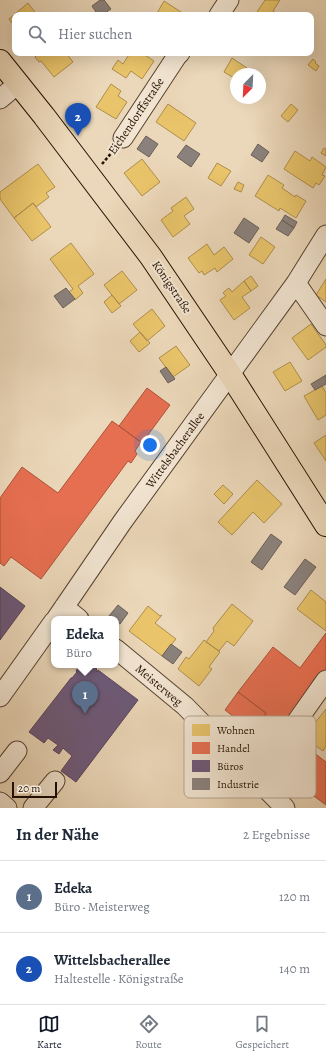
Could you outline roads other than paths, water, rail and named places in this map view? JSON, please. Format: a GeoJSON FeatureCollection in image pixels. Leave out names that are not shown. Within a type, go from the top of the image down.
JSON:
{"type":"FeatureCollection","features":[{"type":"Feature","properties":{"kind":"main road","name":"Königstraße"},"geometry":{"type":"LineString","coordinates":[[0,61],[19,83],[151,257],[230,374],[326,525]]}},
{"type":"Feature","properties":{"kind":"street"},"geometry":{"type":"LineString","coordinates":[[221,12],[229,0]]}},
{"type":"Feature","properties":{"kind":"street","name":"Eichendorffstraße"},"geometry":{"type":"LineString","coordinates":[[123,138],[177,56]]}},
{"type":"Feature","properties":{"kind":"street"},"geometry":{"type":"LineString","coordinates":[[0,100],[19,83]]}},
{"type":"Feature","properties":{"kind":"street","name":"Wittelsbacherallee"},"geometry":{"type":"LineString","coordinates":[[58,616],[123,521],[296,283],[326,235]]}},
{"type":"Feature","properties":{"kind":"street"},"geometry":{"type":"LineString","coordinates":[[296,283],[326,326]]}},
{"type":"Feature","properties":{"kind":"street","name":"Wittelsbacherallee"},"geometry":{"type":"LineString","coordinates":[[0,697],[51,626]]}},
{"type":"Feature","properties":{"kind":"street","name":"Meisterweg"},"geometry":{"type":"LineString","coordinates":[[119,652],[185,706],[195,716]]}},
{"type":"Feature","properties":{"kind":"street"},"geometry":{"type":"LineString","coordinates":[[302,716],[326,680]]}},
{"type":"Feature","properties":{"kind":"street"},"geometry":{"type":"LineString","coordinates":[[0,774],[17,752]]}},
{"type":"Feature","properties":{"kind":"street"},"geometry":{"type":"LineString","coordinates":[[33,808],[55,781]]}},
{"type":"Feature","properties":{"kind":"street","name":"Meisterweg"},"geometry":{"type":"LineString","coordinates":[[275,798],[285,808]]}},
{"type":"Feature","properties":{"kind":"street"},"geometry":{"type":"LineString","coordinates":[[0,802],[7,808]]}},
{"type":"Feature","properties":{"kind":"place","name":"Wittelsbacherallee"},"geometry":{"type":"Point","coordinates":[78,136]}},
{"type":"Feature","properties":{"kind":"place","name":"Edeka"},"geometry":{"type":"Point","coordinates":[85,714]}}]}
